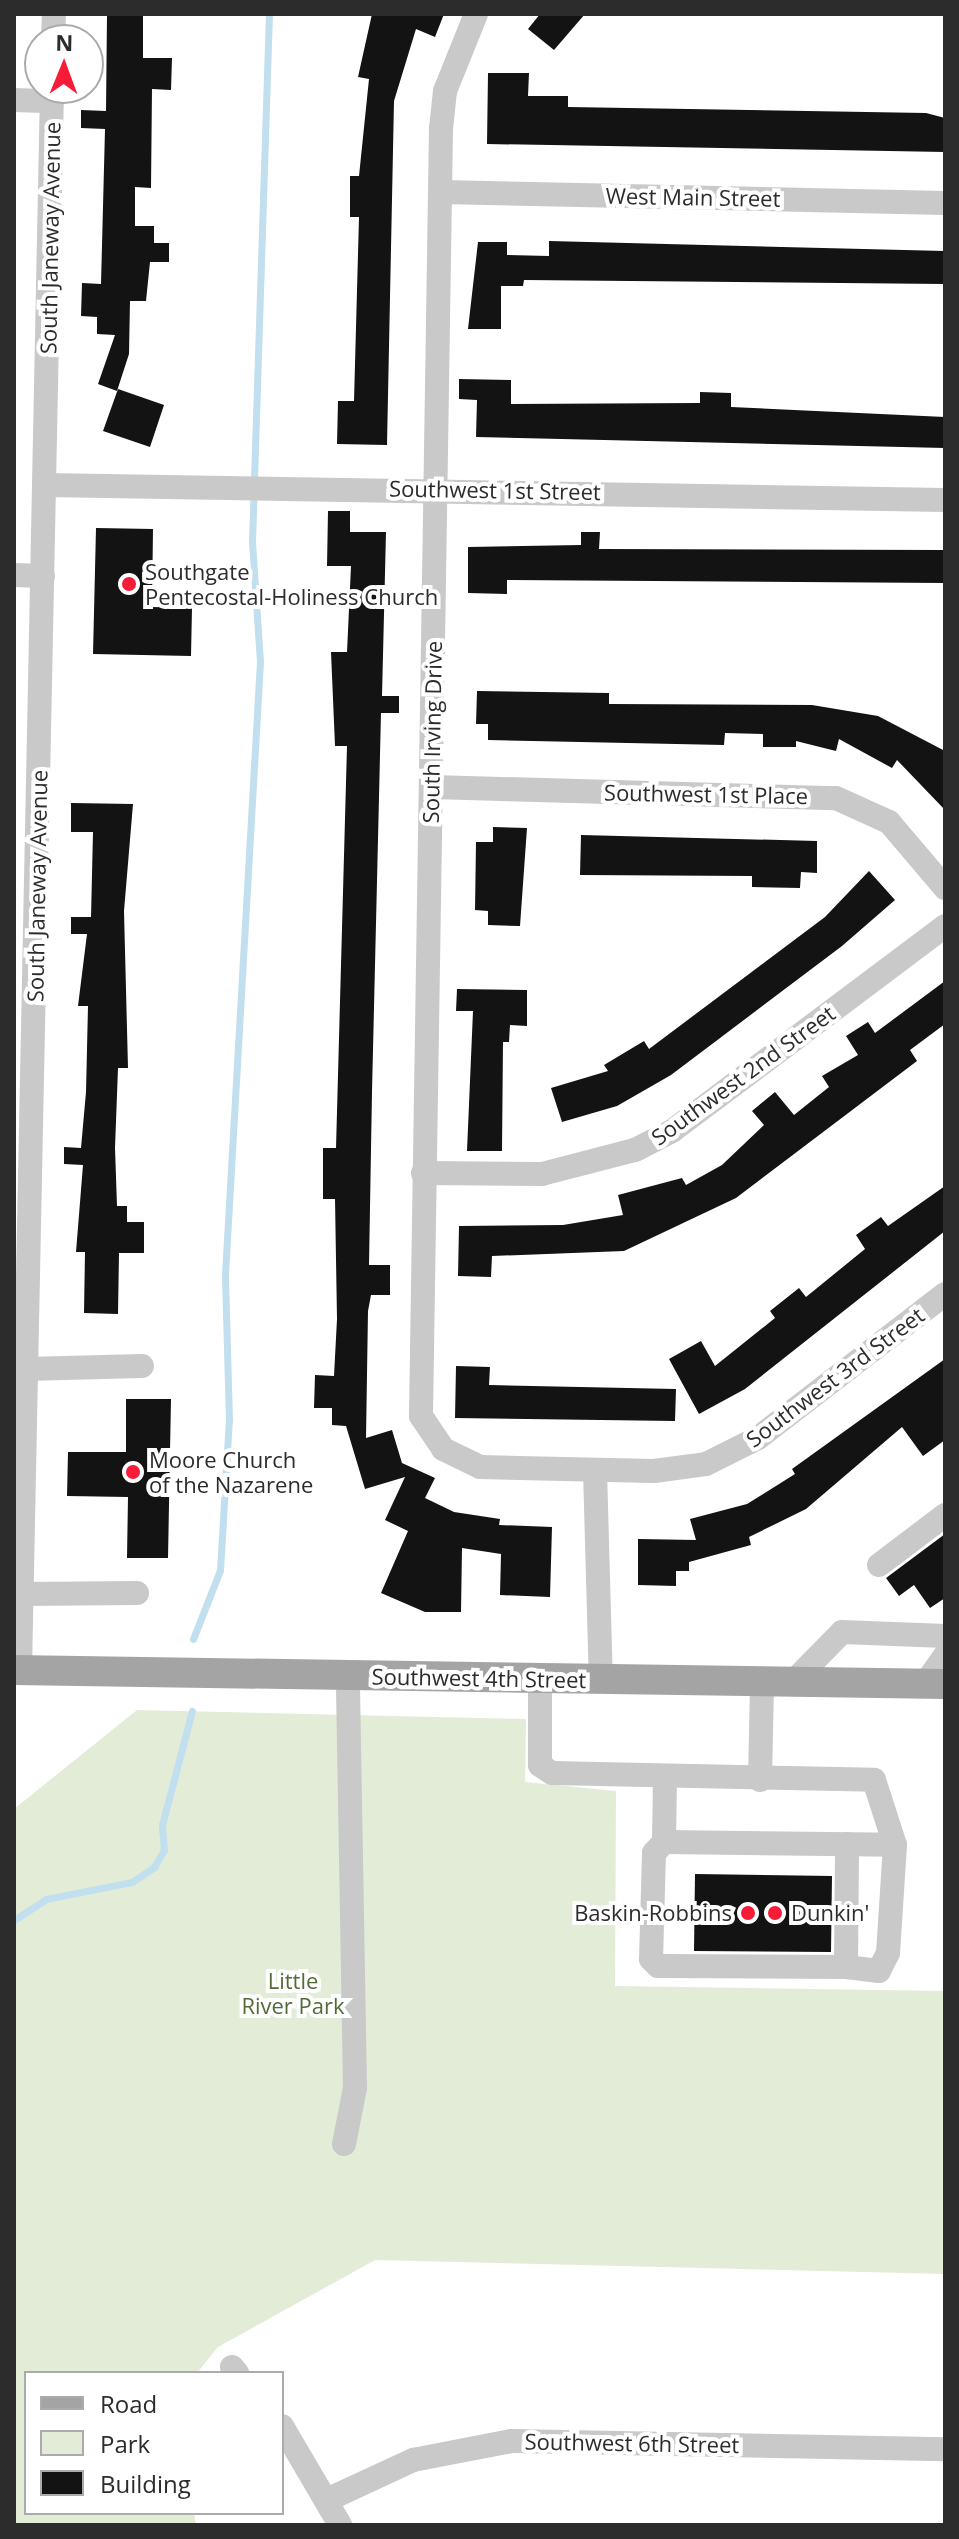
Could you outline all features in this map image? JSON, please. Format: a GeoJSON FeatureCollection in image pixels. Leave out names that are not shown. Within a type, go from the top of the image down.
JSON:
{"type":"FeatureCollection","features":[{"type":"Feature","properties":{"kind":"main road","name":"Southwest 4th Street"},"geometry":{"type":"LineString","coordinates":[[17,1670],[935,1684]]}},
{"type":"Feature","properties":{"kind":"street","name":"South Irving Drive"},"geometry":{"type":"LineString","coordinates":[[443,1449],[427,1431],[418,1393],[432,787],[434,490],[445,91],[476,14]]}},
{"type":"Feature","properties":{"kind":"street","name":"South Janeway Avenue"},"geometry":{"type":"LineString","coordinates":[[17,1670],[22,1594],[19,1456],[26,1369],[22,1160],[26,871],[43,576],[52,104]]}},
{"type":"Feature","properties":{"kind":"street","name":"West Main Street"},"geometry":{"type":"LineString","coordinates":[[441,192],[945,203]]}},
{"type":"Feature","properties":{"kind":"street","name":"Southwest 1st Street"},"geometry":{"type":"LineString","coordinates":[[45,485],[283,486],[945,500]]}},
{"type":"Feature","properties":{"kind":"street"},"geometry":{"type":"LineString","coordinates":[[14,575],[43,576]]}},
{"type":"Feature","properties":{"kind":"street","name":"Southwest 1st Place"},"geometry":{"type":"LineString","coordinates":[[432,787],[836,798],[889,822],[945,888]]}},
{"type":"Feature","properties":{"kind":"street","name":"Southwest 2nd Street"},"geometry":{"type":"LineString","coordinates":[[423,1173],[542,1174],[635,1150],[672,1131],[945,926]]}},
{"type":"Feature","properties":{"kind":"street","name":"Southwest 3rd Street"},"geometry":{"type":"LineString","coordinates":[[443,1449],[480,1467],[595,1470],[680,1469],[729,1455],[945,1294]]}},
{"type":"Feature","properties":{"kind":"street"},"geometry":{"type":"LineString","coordinates":[[26,1369],[142,1366]]}},
{"type":"Feature","properties":{"kind":"street"},"geometry":{"type":"LineString","coordinates":[[595,1470],[601,1681]]}},
{"type":"Feature","properties":{"kind":"street"},"geometry":{"type":"LineString","coordinates":[[879,1565],[945,1515]]}},
{"type":"Feature","properties":{"kind":"street"},"geometry":{"type":"LineString","coordinates":[[22,1594],[137,1593]]}},
{"type":"Feature","properties":{"kind":"street"},"geometry":{"type":"LineString","coordinates":[[792,1683],[842,1632],[945,1636]]}},
{"type":"Feature","properties":{"kind":"street"},"geometry":{"type":"LineString","coordinates":[[935,1684],[945,1655]]}},
{"type":"Feature","properties":{"kind":"street"},"geometry":{"type":"LineString","coordinates":[[344,2144],[355,2088],[348,1675]]}},
{"type":"Feature","properties":{"kind":"street"},"geometry":{"type":"LineString","coordinates":[[540,1680],[540,1765],[552,1773],[665,1778],[874,1780],[895,1845],[888,1953],[879,1971],[846,1967],[658,1966],[651,1959],[654,1853],[664,1842],[665,1778]]}},
{"type":"Feature","properties":{"kind":"street"},"geometry":{"type":"LineString","coordinates":[[760,1780],[762,1682]]}},
{"type":"Feature","properties":{"kind":"street"},"geometry":{"type":"LineString","coordinates":[[664,1842],[895,1845]]}},
{"type":"Feature","properties":{"kind":"street"},"geometry":{"type":"LineString","coordinates":[[846,1967],[847,1844]]}},
{"type":"Feature","properties":{"kind":"street"},"geometry":{"type":"LineString","coordinates":[[284,2429],[329,2499],[340,2525]]}},
{"type":"Feature","properties":{"kind":"street","name":"Southwest 6th Street"},"geometry":{"type":"LineString","coordinates":[[329,2499],[413,2460],[496,2442],[945,2449]]}},
{"type":"Feature","properties":{"kind":"green space","name":"Little River Park"},"geometry":{"type":"Polygon","coordinates":[[[137,1710],[526,1719],[525,1782],[616,1791],[615,1986],[945,1991],[945,2274],[375,2260],[218,2347],[199,2371],[24,2371],[24,2515],[194,2515],[196,2525],[14,2525],[14,1809],[137,1710]]]}},
{"type":"Feature","properties":{"kind":"building"},"geometry":{"type":"Polygon","coordinates":[[[107,14],[143,14],[143,58],[172,58],[171,90],[152,89],[151,188],[135,187],[135,226],[154,226],[154,243],[169,243],[169,262],[150,262],[146,301],[130,301],[129,354],[117,391],[98,384],[115,335],[97,334],[97,317],[81,316],[82,283],[101,284],[105,129],[81,128],[81,110],[106,111],[107,14]]]}},
{"type":"Feature","properties":{"kind":"building"},"geometry":{"type":"Polygon","coordinates":[[[372,14],[444,14],[435,37],[416,29],[394,101],[387,445],[337,444],[338,401],[354,401],[359,217],[350,217],[350,176],[359,176],[369,79],[358,77],[372,14]]]}},
{"type":"Feature","properties":{"kind":"building"},"geometry":{"type":"Polygon","coordinates":[[[540,14],[585,14],[554,50],[528,29],[540,14]]]}},
{"type":"Feature","properties":{"kind":"building"},"geometry":{"type":"Polygon","coordinates":[[[488,73],[529,73],[528,96],[568,96],[568,107],[926,113],[945,118],[945,152],[487,144],[488,73]]]}},
{"type":"Feature","properties":{"kind":"building"},"geometry":{"type":"Polygon","coordinates":[[[549,241],[945,251],[945,284],[524,280],[523,286],[501,286],[501,329],[468,329],[478,242],[507,242],[507,255],[549,256],[549,241]]]}},
{"type":"Feature","properties":{"kind":"building"},"geometry":{"type":"Polygon","coordinates":[[[459,379],[511,380],[511,404],[700,403],[700,392],[731,393],[731,407],[945,417],[945,448],[476,437],[477,400],[459,399],[459,379]]]}},
{"type":"Feature","properties":{"kind":"building"},"geometry":{"type":"Polygon","coordinates":[[[118,389],[164,405],[150,447],[103,431],[118,389]]]}},
{"type":"Feature","properties":{"kind":"building"},"geometry":{"type":"Polygon","coordinates":[[[328,511],[350,511],[350,532],[386,532],[382,696],[399,696],[399,713],[381,713],[369,1265],[390,1265],[390,1295],[371,1295],[368,1311],[366,1438],[392,1430],[402,1463],[435,1478],[425,1498],[454,1512],[500,1519],[499,1525],[552,1527],[550,1597],[500,1595],[501,1554],[462,1548],[461,1612],[425,1612],[381,1593],[408,1531],[385,1520],[405,1477],[365,1489],[346,1426],[332,1425],[332,1408],[314,1408],[315,1375],[334,1376],[337,1319],[335,1199],[323,1199],[323,1148],[336,1148],[347,746],[335,746],[331,652],[347,652],[351,566],[327,566],[328,511]]]}},
{"type":"Feature","properties":{"kind":"building"},"geometry":{"type":"Polygon","coordinates":[[[96,528],[153,529],[152,607],[192,608],[191,656],[93,654],[96,528]]]}},
{"type":"Feature","properties":{"kind":"building"},"geometry":{"type":"Polygon","coordinates":[[[581,532],[600,532],[599,549],[945,550],[945,583],[507,580],[507,594],[468,593],[468,547],[581,545],[581,532]]]}},
{"type":"Feature","properties":{"kind":"building"},"geometry":{"type":"Polygon","coordinates":[[[477,691],[609,693],[609,704],[812,705],[878,716],[945,751],[945,810],[897,760],[892,768],[839,739],[836,751],[796,741],[796,747],[763,747],[763,734],[725,733],[724,745],[488,740],[488,724],[476,724],[477,691]]]}},
{"type":"Feature","properties":{"kind":"building"},"geometry":{"type":"Polygon","coordinates":[[[71,803],[133,804],[124,911],[128,1068],[118,1068],[115,1148],[117,1206],[127,1206],[127,1222],[144,1222],[144,1253],[119,1253],[118,1314],[84,1313],[85,1252],[76,1252],[83,1165],[64,1164],[64,1147],[81,1148],[86,1092],[88,1006],[78,1006],[87,934],[71,934],[71,917],[91,917],[93,832],[71,832],[71,803]]]}},
{"type":"Feature","properties":{"kind":"building"},"geometry":{"type":"Polygon","coordinates":[[[493,827],[527,828],[520,926],[488,925],[488,911],[475,910],[476,842],[493,842],[493,827]]]}},
{"type":"Feature","properties":{"kind":"building"},"geometry":{"type":"Polygon","coordinates":[[[581,835],[817,841],[817,873],[801,872],[800,888],[752,887],[752,876],[580,875],[581,835]]]}},
{"type":"Feature","properties":{"kind":"building"},"geometry":{"type":"Polygon","coordinates":[[[869,871],[895,900],[842,946],[671,1075],[617,1106],[562,1122],[551,1088],[608,1071],[604,1065],[644,1041],[649,1049],[825,917],[869,871]]]}},
{"type":"Feature","properties":{"kind":"building"},"geometry":{"type":"Polygon","coordinates":[[[945,981],[945,1024],[910,1050],[917,1061],[736,1198],[624,1251],[492,1256],[491,1277],[458,1276],[459,1226],[563,1225],[623,1215],[618,1195],[682,1178],[686,1185],[722,1165],[764,1125],[752,1111],[775,1092],[794,1115],[829,1087],[822,1076],[858,1055],[846,1036],[868,1022],[875,1033],[945,981]]]}},
{"type":"Feature","properties":{"kind":"building"},"geometry":{"type":"Polygon","coordinates":[[[457,989],[527,990],[527,1026],[510,1025],[509,1042],[503,1042],[502,1151],[467,1151],[473,1011],[456,1011],[457,989]]]}},
{"type":"Feature","properties":{"kind":"building"},"geometry":{"type":"Polygon","coordinates":[[[945,1186],[945,1231],[745,1389],[699,1414],[669,1359],[701,1341],[715,1366],[775,1318],[770,1311],[799,1288],[806,1297],[865,1249],[856,1235],[881,1217],[888,1226],[945,1186]]]}},
{"type":"Feature","properties":{"kind":"building"},"geometry":{"type":"Polygon","coordinates":[[[945,1359],[945,1440],[923,1456],[902,1427],[806,1509],[749,1537],[751,1545],[689,1562],[689,1571],[676,1571],[676,1586],[638,1585],[638,1539],[696,1540],[690,1519],[747,1504],[795,1474],[792,1469],[945,1359]]]}},
{"type":"Feature","properties":{"kind":"building"},"geometry":{"type":"Polygon","coordinates":[[[456,1366],[490,1367],[489,1385],[676,1389],[675,1421],[455,1418],[456,1366]]]}},
{"type":"Feature","properties":{"kind":"building"},"geometry":{"type":"Polygon","coordinates":[[[126,1399],[171,1399],[168,1558],[127,1558],[128,1497],[67,1496],[68,1452],[126,1452],[126,1399]]]}},
{"type":"Feature","properties":{"kind":"building"},"geometry":{"type":"Polygon","coordinates":[[[945,1534],[945,1598],[930,1608],[914,1585],[899,1596],[886,1578],[945,1534]]]}},
{"type":"Feature","properties":{"kind":"building"},"geometry":{"type":"Polygon","coordinates":[[[695,1874],[832,1876],[831,1952],[694,1951],[695,1874]]]}},
{"type":"Feature","properties":{"kind":"waterway"},"geometry":{"type":"LineString","coordinates":[[193,1639],[220,1570],[229,1420],[225,1274],[260,662],[252,542],[269,14]]}},
{"type":"Feature","properties":{"kind":"waterway"},"geometry":{"type":"LineString","coordinates":[[14,1920],[46,1899],[132,1882],[154,1867],[164,1850],[162,1825],[192,1711]]}},
{"type":"Feature","properties":{"kind":"place","name":"Southgate Pentecostal-Holiness Church"},"geometry":{"type":"Point","coordinates":[129,584]}},
{"type":"Feature","properties":{"kind":"place","name":"Moore Church of the Nazarene"},"geometry":{"type":"Point","coordinates":[133,1472]}},
{"type":"Feature","properties":{"kind":"place","name":"Baskin-Robbins"},"geometry":{"type":"Point","coordinates":[748,1913]}},
{"type":"Feature","properties":{"kind":"place","name":"Dunkin'"},"geometry":{"type":"Point","coordinates":[775,1913]}}]}
